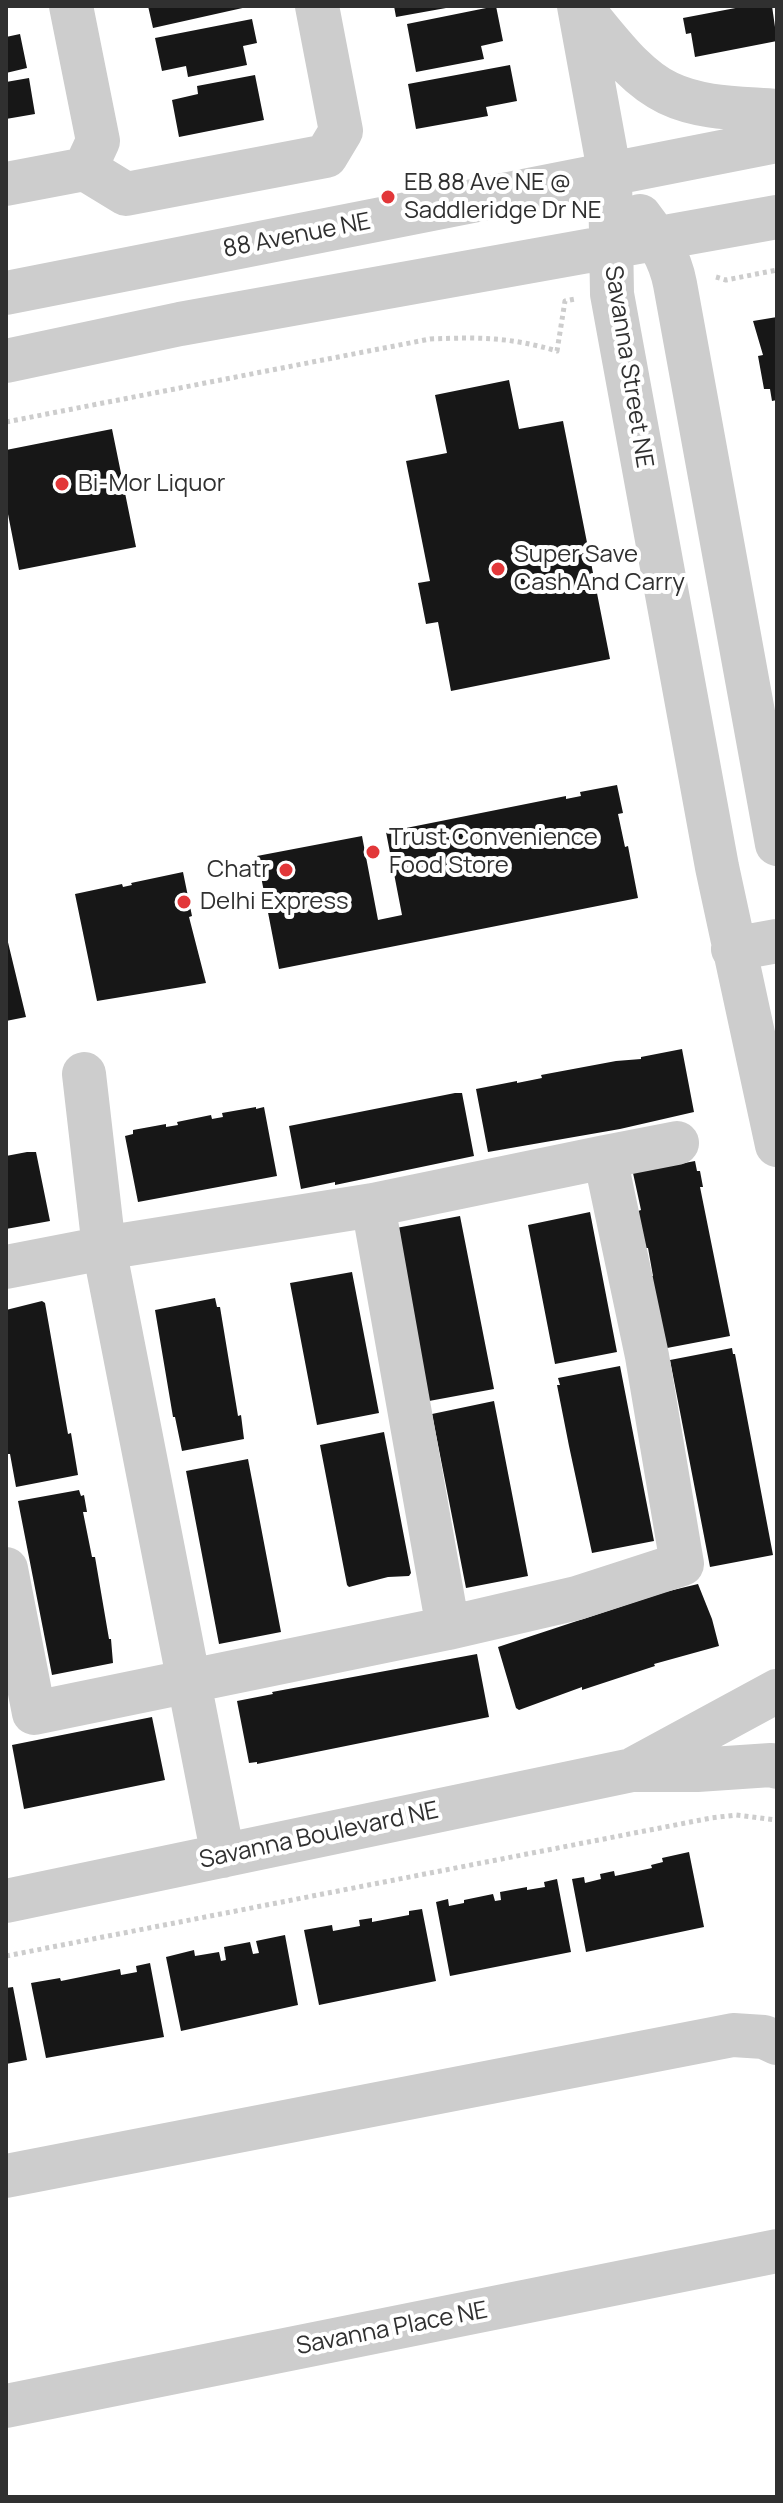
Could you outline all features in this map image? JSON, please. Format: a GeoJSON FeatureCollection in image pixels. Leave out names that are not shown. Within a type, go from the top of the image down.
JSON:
{"type":"FeatureCollection","features":[{"type":"Feature","properties":{"kind":"street"},"geometry":{"type":"LineString","coordinates":[[71,6],[98,141],[85,169]]}},
{"type":"Feature","properties":{"kind":"street"},"geometry":{"type":"LineString","coordinates":[[6,184],[85,169],[126,194],[326,156],[341,131],[317,6]]}},
{"type":"Feature","properties":{"kind":"street"},"geometry":{"type":"LineString","coordinates":[[580,7],[633,65],[652,83],[670,94],[706,104],[777,111]]}},
{"type":"Feature","properties":{"kind":"street","name":"Savanna Street NE"},"geometry":{"type":"LineString","coordinates":[[580,7],[610,176],[612,294],[733,949],[777,1145]]}},
{"type":"Feature","properties":{"kind":"street","name":"88 Avenue NE"},"geometry":{"type":"LineString","coordinates":[[6,293],[777,141]]}},
{"type":"Feature","properties":{"kind":"street"},"geometry":{"type":"LineString","coordinates":[[610,176],[658,240],[672,269],[777,844]]}},
{"type":"Feature","properties":{"kind":"street"},"geometry":{"type":"LineString","coordinates":[[6,361],[180,324],[777,217]]}},
{"type":"Feature","properties":{"kind":"street"},"geometry":{"type":"LineString","coordinates":[[733,949],[777,941]]}},
{"type":"Feature","properties":{"kind":"street"},"geometry":{"type":"LineString","coordinates":[[84,1074],[104,1248],[223,1856]]}},
{"type":"Feature","properties":{"kind":"street"},"geometry":{"type":"LineString","coordinates":[[6,1267],[104,1248],[373,1205],[677,1143]]}},
{"type":"Feature","properties":{"kind":"street"},"geometry":{"type":"LineString","coordinates":[[6,1569],[13,1640],[34,1713],[448,1628],[577,1598],[682,1564],[647,1356],[605,1157]]}},
{"type":"Feature","properties":{"kind":"street"},"geometry":{"type":"LineString","coordinates":[[373,1205],[448,1628]]}},
{"type":"Feature","properties":{"kind":"street","name":"Savanna Boulevard NE"},"geometry":{"type":"LineString","coordinates":[[632,1770],[777,1691]]}},
{"type":"Feature","properties":{"kind":"street","name":"Savanna Boulevard NE"},"geometry":{"type":"LineString","coordinates":[[6,1901],[632,1770],[777,1767]]}},
{"type":"Feature","properties":{"kind":"street"},"geometry":{"type":"LineString","coordinates":[[6,2176],[733,2035],[764,2037],[777,2043]]}},
{"type":"Feature","properties":{"kind":"street","name":"Savanna Place NE"},"geometry":{"type":"LineString","coordinates":[[6,2406],[777,2251]]}},
{"type":"Feature","properties":{"kind":"path"},"geometry":{"type":"LineString","coordinates":[[716,277],[726,280],[777,270]]}},
{"type":"Feature","properties":{"kind":"path"},"geometry":{"type":"LineString","coordinates":[[6,422],[430,339],[496,338],[557,351]]}},
{"type":"Feature","properties":{"kind":"path"},"geometry":{"type":"LineString","coordinates":[[6,1956],[711,1818],[736,1815],[777,1820]]}},
{"type":"Feature","properties":{"kind":"building"},"geometry":{"type":"Polygon","coordinates":[[[148,6],[247,6],[247,7],[153,28],[148,6]]]}},
{"type":"Feature","properties":{"kind":"building"},"geometry":{"type":"Polygon","coordinates":[[[394,6],[446,6],[446,8],[396,17],[394,6]]]}},
{"type":"Feature","properties":{"kind":"building"},"geometry":{"type":"Polygon","coordinates":[[[496,6],[503,41],[481,46],[484,59],[416,72],[407,24],[496,6]]]}},
{"type":"Feature","properties":{"kind":"building"},"geometry":{"type":"Polygon","coordinates":[[[746,6],[772,6],[777,41],[695,57],[691,33],[686,34],[683,18],[746,6]]]}},
{"type":"Feature","properties":{"kind":"building"},"geometry":{"type":"Polygon","coordinates":[[[252,19],[257,43],[243,46],[247,65],[188,77],[186,66],[162,71],[155,38],[252,19]]]}},
{"type":"Feature","properties":{"kind":"building"},"geometry":{"type":"Polygon","coordinates":[[[20,34],[27,68],[6,73],[6,37],[20,34]]]}},
{"type":"Feature","properties":{"kind":"building"},"geometry":{"type":"Polygon","coordinates":[[[510,65],[517,101],[486,107],[488,116],[416,129],[408,84],[510,65]]]}},
{"type":"Feature","properties":{"kind":"building"},"geometry":{"type":"Polygon","coordinates":[[[255,75],[264,120],[179,137],[172,100],[198,94],[197,86],[255,75]]]}},
{"type":"Feature","properties":{"kind":"building"},"geometry":{"type":"Polygon","coordinates":[[[29,78],[35,114],[6,119],[6,82],[29,78]]]}},
{"type":"Feature","properties":{"kind":"building"},"geometry":{"type":"Polygon","coordinates":[[[777,317],[777,400],[772,401],[770,389],[764,389],[758,356],[763,355],[753,321],[777,317]]]}},
{"type":"Feature","properties":{"kind":"building"},"geometry":{"type":"Polygon","coordinates":[[[509,380],[519,429],[563,421],[610,659],[451,691],[438,622],[426,624],[418,583],[430,581],[406,461],[447,453],[435,395],[509,380]]]}},
{"type":"Feature","properties":{"kind":"building"},"geometry":{"type":"Polygon","coordinates":[[[112,429],[136,547],[19,570],[6,504],[6,450],[112,429]]]}},
{"type":"Feature","properties":{"kind":"building"},"geometry":{"type":"Polygon","coordinates":[[[617,785],[623,813],[618,814],[638,898],[279,969],[257,856],[362,836],[378,920],[402,915],[386,832],[566,796],[566,799],[581,796],[580,792],[617,785]]]}},
{"type":"Feature","properties":{"kind":"building"},"geometry":{"type":"Polygon","coordinates":[[[183,872],[192,916],[189,917],[206,983],[97,1001],[75,894],[122,884],[123,887],[183,872]]]}},
{"type":"Feature","properties":{"kind":"building"},"geometry":{"type":"Polygon","coordinates":[[[6,934],[26,1017],[6,1021],[6,934]]]}},
{"type":"Feature","properties":{"kind":"building"},"geometry":{"type":"Polygon","coordinates":[[[682,1049],[694,1112],[620,1129],[488,1152],[476,1089],[682,1049]]]}},
{"type":"Feature","properties":{"kind":"building"},"geometry":{"type":"Polygon","coordinates":[[[462,1093],[474,1156],[335,1185],[335,1182],[301,1189],[289,1126],[462,1093]]]}},
{"type":"Feature","properties":{"kind":"building"},"geometry":{"type":"Polygon","coordinates":[[[264,1107],[277,1176],[138,1202],[125,1136],[133,1134],[133,1130],[178,1125],[177,1122],[211,1115],[212,1119],[223,1117],[222,1113],[264,1107]]]}},
{"type":"Feature","properties":{"kind":"building"},"geometry":{"type":"Polygon","coordinates":[[[36,1152],[50,1221],[6,1229],[6,1156],[36,1152]]]}},
{"type":"Feature","properties":{"kind":"building"},"geometry":{"type":"Polygon","coordinates":[[[695,1161],[697,1171],[700,1171],[703,1187],[700,1187],[730,1336],[667,1348],[633,1173],[695,1161]]]}},
{"type":"Feature","properties":{"kind":"building"},"geometry":{"type":"Polygon","coordinates":[[[590,1212],[617,1352],[555,1364],[528,1225],[590,1212]]]}},
{"type":"Feature","properties":{"kind":"building"},"geometry":{"type":"Polygon","coordinates":[[[460,1216],[494,1389],[429,1401],[396,1228],[460,1216]]]}},
{"type":"Feature","properties":{"kind":"building"},"geometry":{"type":"Polygon","coordinates":[[[352,1272],[379,1413],[317,1425],[290,1283],[352,1272]]]}},
{"type":"Feature","properties":{"kind":"building"},"geometry":{"type":"Polygon","coordinates":[[[215,1298],[217,1307],[220,1307],[244,1439],[182,1451],[173,1417],[155,1310],[215,1298]]]}},
{"type":"Feature","properties":{"kind":"building"},"geometry":{"type":"Polygon","coordinates":[[[42,1301],[45,1303],[78,1475],[16,1487],[10,1454],[6,1450],[6,1310],[42,1301]]]}},
{"type":"Feature","properties":{"kind":"building"},"geometry":{"type":"Polygon","coordinates":[[[732,1348],[773,1555],[710,1567],[670,1360],[732,1348]]]}},
{"type":"Feature","properties":{"kind":"building"},"geometry":{"type":"Polygon","coordinates":[[[620,1366],[654,1541],[592,1553],[558,1378],[620,1366]]]}},
{"type":"Feature","properties":{"kind":"building"},"geometry":{"type":"Polygon","coordinates":[[[494,1401],[528,1576],[466,1588],[432,1414],[494,1401]]]}},
{"type":"Feature","properties":{"kind":"building"},"geometry":{"type":"Polygon","coordinates":[[[384,1432],[411,1573],[409,1576],[388,1577],[349,1587],[320,1445],[384,1432]]]}},
{"type":"Feature","properties":{"kind":"building"},"geometry":{"type":"Polygon","coordinates":[[[248,1459],[281,1632],[219,1644],[186,1471],[248,1459]]]}},
{"type":"Feature","properties":{"kind":"building"},"geometry":{"type":"Polygon","coordinates":[[[79,1490],[81,1496],[84,1495],[87,1512],[83,1512],[92,1557],[95,1557],[113,1663],[52,1675],[18,1501],[79,1490]]]}},
{"type":"Feature","properties":{"kind":"building"},"geometry":{"type":"Polygon","coordinates":[[[698,1584],[719,1646],[654,1664],[582,1690],[582,1687],[519,1710],[516,1708],[498,1647],[698,1584]]]}},
{"type":"Feature","properties":{"kind":"building"},"geometry":{"type":"Polygon","coordinates":[[[477,1654],[489,1717],[257,1764],[249,1763],[237,1701],[477,1654]]]}},
{"type":"Feature","properties":{"kind":"building"},"geometry":{"type":"Polygon","coordinates":[[[152,1717],[165,1780],[24,1809],[12,1745],[152,1717]]]}},
{"type":"Feature","properties":{"kind":"building"},"geometry":{"type":"Polygon","coordinates":[[[689,1852],[704,1927],[586,1952],[572,1879],[584,1877],[585,1883],[601,1879],[600,1874],[614,1871],[615,1876],[652,1868],[651,1865],[663,1862],[662,1858],[689,1852]]]}},
{"type":"Feature","properties":{"kind":"building"},"geometry":{"type":"Polygon","coordinates":[[[557,1879],[571,1952],[450,1976],[436,1902],[448,1899],[449,1906],[493,1894],[495,1901],[501,1900],[500,1892],[545,1887],[544,1882],[557,1879]]]}},
{"type":"Feature","properties":{"kind":"building"},"geometry":{"type":"Polygon","coordinates":[[[422,1909],[436,1981],[319,2005],[304,1930],[332,1925],[333,1931],[360,1926],[359,1920],[372,1918],[372,1922],[409,1915],[409,1911],[422,1909]]]}},
{"type":"Feature","properties":{"kind":"building"},"geometry":{"type":"Polygon","coordinates":[[[285,1935],[298,2005],[181,2031],[166,1957],[194,1950],[195,1956],[219,1952],[221,1961],[226,1960],[224,1947],[250,1942],[253,1954],[259,1953],[256,1941],[285,1935]]]}},
{"type":"Feature","properties":{"kind":"building"},"geometry":{"type":"Polygon","coordinates":[[[150,1963],[164,2037],[46,2058],[31,1983],[60,1978],[61,1981],[120,1969],[121,1975],[137,1972],[136,1966],[150,1963]]]}},
{"type":"Feature","properties":{"kind":"building"},"geometry":{"type":"Polygon","coordinates":[[[13,1987],[27,2060],[6,2064],[6,1988],[13,1987]]]}},
{"type":"Feature","properties":{"kind":"place","name":"EB 88 Ave NE @ Saddleridge Dr NE"},"geometry":{"type":"Point","coordinates":[388,197]}},
{"type":"Feature","properties":{"kind":"place","name":"Bi-Mor Liquor"},"geometry":{"type":"Point","coordinates":[62,484]}},
{"type":"Feature","properties":{"kind":"place","name":"Super Save Cash And Carry"},"geometry":{"type":"Point","coordinates":[498,569]}},
{"type":"Feature","properties":{"kind":"place","name":"Trust Convenience Food Store"},"geometry":{"type":"Point","coordinates":[373,852]}},
{"type":"Feature","properties":{"kind":"place","name":"Chatr"},"geometry":{"type":"Point","coordinates":[286,870]}},
{"type":"Feature","properties":{"kind":"place","name":"Delhi Express"},"geometry":{"type":"Point","coordinates":[184,902]}}]}
